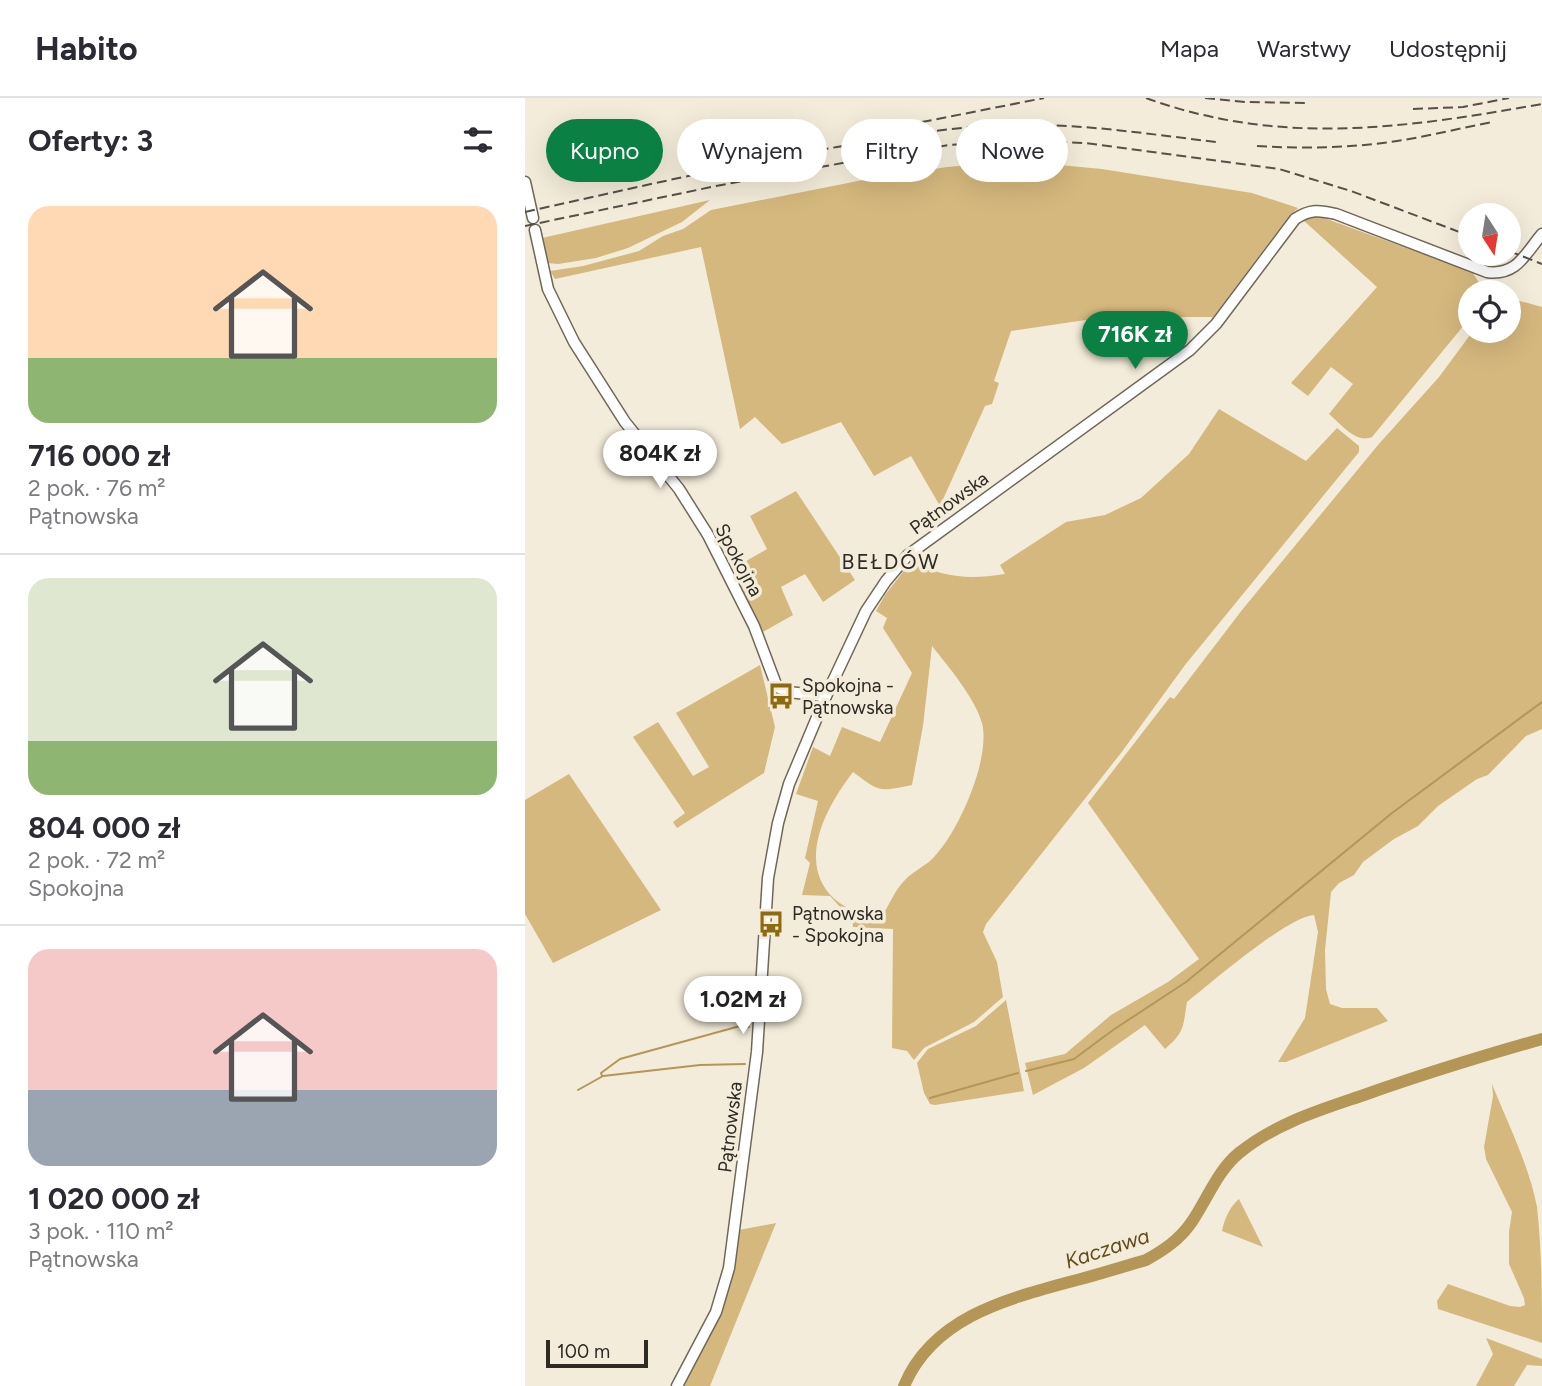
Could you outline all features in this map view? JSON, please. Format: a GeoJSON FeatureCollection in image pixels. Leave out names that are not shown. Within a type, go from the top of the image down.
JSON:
{"type":"FeatureCollection","features":[{"type":"Feature","properties":{"kind":"street"},"geometry":{"type":"LineString","coordinates":[[525,182],[533,218]]}},
{"type":"Feature","properties":{"kind":"street","name":"Pątnowska"},"geometry":{"type":"LineString","coordinates":[[677,1386],[716,1312],[729,1268],[757,1052],[771,859],[789,784],[866,611],[886,581],[908,555],[1190,350],[1216,324],[1295,219],[1305,212],[1315,209],[1336,214],[1487,272],[1499,273],[1517,266],[1542,234]]}},
{"type":"Feature","properties":{"kind":"street","name":"Spokojna"},"geometry":{"type":"LineString","coordinates":[[535,230],[548,289],[574,342],[625,422],[679,489],[708,535],[754,626],[777,687],[788,692],[826,696]]}},
{"type":"Feature","properties":{"kind":"shaded area"},"geometry":{"type":"Polygon","coordinates":[[[956,166],[956,182],[1068,182],[1068,166],[1102,169],[1252,193],[1298,208],[1213,317],[1106,317],[1011,331],[994,381],[999,383],[992,404],[985,406],[940,506],[911,456],[874,476],[841,422],[782,444],[755,417],[740,429],[701,247],[555,279],[550,271],[583,266],[639,251],[663,236],[683,229],[711,210],[853,182],[942,182],[942,168],[956,166]]]}},
{"type":"Feature","properties":{"kind":"shaded area"},"geometry":{"type":"Polygon","coordinates":[[[710,200],[682,222],[628,248],[596,258],[558,264],[547,263],[542,238],[710,200]]]}},
{"type":"Feature","properties":{"kind":"shaded area"},"geometry":{"type":"Polygon","coordinates":[[[1316,215],[1472,272],[1477,280],[1458,280],[1458,332],[1372,437],[1360,438],[1329,414],[1353,384],[1331,367],[1308,396],[1291,383],[1377,287],[1303,220],[1316,215]]]}},
{"type":"Feature","properties":{"kind":"shaded area"},"geometry":{"type":"Polygon","coordinates":[[[1521,301],[1542,307],[1542,729],[1526,736],[1488,775],[1477,779],[1438,806],[1418,826],[1394,839],[1363,862],[1354,875],[1339,883],[1331,892],[1325,950],[1326,989],[1330,1004],[1342,1008],[1377,1008],[1388,1021],[1286,1062],[1278,1062],[1305,1018],[1318,932],[1314,915],[1302,918],[1269,938],[1187,1002],[1182,1028],[1165,1049],[1145,1025],[1084,1068],[1033,1095],[1025,1063],[1065,1054],[1111,1015],[1168,982],[1199,959],[1088,803],[1170,697],[1174,699],[1242,610],[1378,445],[1439,377],[1464,343],[1521,343],[1521,301]]]}},
{"type":"Feature","properties":{"kind":"shaded area"},"geometry":{"type":"Polygon","coordinates":[[[1219,409],[1306,461],[1337,428],[1359,446],[1359,452],[1185,665],[1121,753],[986,924],[983,932],[997,962],[1003,997],[974,1022],[924,1048],[914,1060],[907,1051],[892,1048],[893,929],[853,927],[852,916],[830,896],[802,895],[810,863],[805,858],[818,801],[796,794],[813,747],[830,756],[842,727],[880,742],[912,673],[883,628],[887,618],[876,611],[910,563],[957,576],[1005,574],[1000,565],[1066,522],[1105,515],[1141,498],[1189,454],[1219,409]],[[932,646],[923,726],[912,785],[880,789],[853,772],[828,812],[817,843],[818,874],[825,888],[839,902],[870,919],[882,916],[901,884],[931,860],[944,845],[963,812],[982,755],[984,738],[978,713],[967,693],[932,646]]]}},
{"type":"Feature","properties":{"kind":"shaded area"},"geometry":{"type":"Polygon","coordinates":[[[796,491],[855,580],[823,602],[805,574],[781,587],[793,615],[761,633],[734,568],[767,549],[750,516],[796,491]]]}},
{"type":"Feature","properties":{"kind":"shaded area"},"geometry":{"type":"Polygon","coordinates":[[[760,665],[775,727],[764,773],[677,828],[673,822],[685,813],[633,737],[658,722],[693,776],[709,767],[676,713],[760,665]]]}},
{"type":"Feature","properties":{"kind":"shaded area"},"geometry":{"type":"Polygon","coordinates":[[[569,774],[661,910],[553,963],[525,914],[525,800],[569,774]]]}},
{"type":"Feature","properties":{"kind":"shaded area"},"geometry":{"type":"Polygon","coordinates":[[[1006,1000],[1024,1091],[930,1104],[924,1093],[917,1063],[928,1049],[976,1026],[1006,1000]]]}},
{"type":"Feature","properties":{"kind":"shaded area"},"geometry":{"type":"Polygon","coordinates":[[[1492,1084],[1523,1160],[1537,1207],[1541,1258],[1542,1343],[1438,1309],[1437,1301],[1448,1284],[1510,1306],[1525,1305],[1509,1264],[1512,1212],[1486,1159],[1484,1147],[1493,1096],[1492,1084]]]}},
{"type":"Feature","properties":{"kind":"shaded area"},"geometry":{"type":"Polygon","coordinates":[[[1239,1199],[1263,1247],[1222,1231],[1228,1213],[1239,1199]]]}},
{"type":"Feature","properties":{"kind":"shaded area"},"geometry":{"type":"Polygon","coordinates":[[[776,1223],[710,1386],[684,1386],[718,1310],[739,1230],[776,1223]]]}},
{"type":"Feature","properties":{"kind":"shaded area"},"geometry":{"type":"Polygon","coordinates":[[[1486,1338],[1542,1359],[1542,1366],[1527,1365],[1514,1386],[1476,1386],[1493,1354],[1486,1338]]]}},
{"type":"Feature","properties":{"kind":"waterway"},"geometry":{"type":"LineString","coordinates":[[1026,1071],[1074,1059],[1186,982],[1392,813],[1542,702]]}},
{"type":"Feature","properties":{"kind":"waterway"},"geometry":{"type":"LineString","coordinates":[[602,1076],[601,1073],[620,1059],[740,1026],[749,1027]]}},
{"type":"Feature","properties":{"kind":"waterway","name":"Kaczawa"},"geometry":{"type":"LineString","coordinates":[[904,1386],[917,1362],[933,1343],[975,1314],[1023,1295],[1146,1260],[1165,1248],[1191,1223],[1231,1160],[1268,1133],[1331,1106],[1542,1039]]}},
{"type":"Feature","properties":{"kind":"waterway"},"geometry":{"type":"LineString","coordinates":[[578,1090],[603,1076],[700,1065],[745,1064]]}},
{"type":"Feature","properties":{"kind":"waterway"},"geometry":{"type":"LineString","coordinates":[[930,1098],[1018,1073]]}},
{"type":"Feature","properties":{"kind":"railway"},"geometry":{"type":"LineString","coordinates":[[937,119],[1044,98]]}},
{"type":"Feature","properties":{"kind":"railway"},"geometry":{"type":"LineString","coordinates":[[1146,98],[1196,113],[1246,123],[1294,128],[1392,126],[1542,104]]}},
{"type":"Feature","properties":{"kind":"railway"},"geometry":{"type":"LineString","coordinates":[[1205,98],[1309,103]]}},
{"type":"Feature","properties":{"kind":"railway"},"geometry":{"type":"LineString","coordinates":[[1413,109],[1463,107],[1509,98]]}},
{"type":"Feature","properties":{"kind":"railway"},"geometry":{"type":"LineString","coordinates":[[1257,146],[1310,148],[1362,145],[1409,139],[1493,122]]}},
{"type":"Feature","properties":{"kind":"railway"},"geometry":{"type":"LineString","coordinates":[[525,212],[798,154],[967,127],[1062,126],[1216,142]]}},
{"type":"Feature","properties":{"kind":"railway"},"geometry":{"type":"LineString","coordinates":[[525,226],[716,186],[854,161],[949,145],[1023,141],[1085,143],[1279,169],[1351,191],[1458,231]]}},
{"type":"Feature","properties":{"kind":"railway"},"geometry":{"type":"LineString","coordinates":[[1521,256],[1542,264]]}},
{"type":"Feature","properties":{"kind":"place","name":"Spokojna - Pątnowska"},"geometry":{"type":"Point","coordinates":[781,696]}},
{"type":"Feature","properties":{"kind":"place","name":"Pątnowska - Spokojna"},"geometry":{"type":"Point","coordinates":[771,924]}},
{"type":"Feature","properties":{"kind":"district","name":"BEŁDÓW"},"geometry":{"type":"Point","coordinates":[891,561]}}]}
